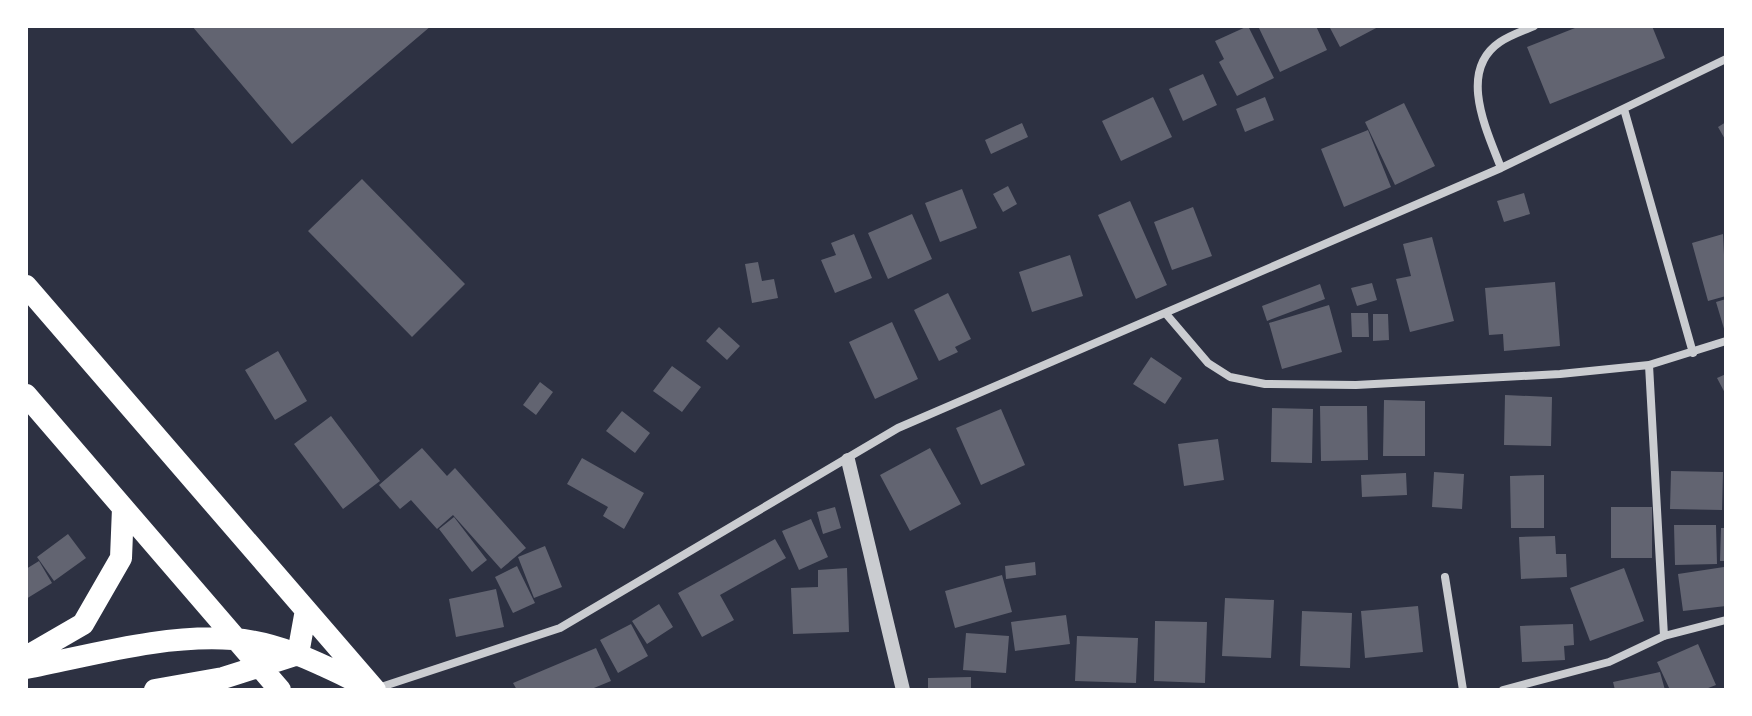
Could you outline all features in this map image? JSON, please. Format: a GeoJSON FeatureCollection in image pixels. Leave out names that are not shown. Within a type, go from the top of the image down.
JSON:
{"type":"FeatureCollection","features":[{"type":"Feature","properties":{"kind":"highway"},"geometry":{"type":"LineString","coordinates":[[26,286],[375,690]]}},
{"type":"Feature","properties":{"kind":"highway"},"geometry":{"type":"LineString","coordinates":[[26,395],[280,690]]}},
{"type":"Feature","properties":{"kind":"highway"},"geometry":{"type":"LineString","coordinates":[[26,657],[83,624],[121,558],[123,508]]}},
{"type":"Feature","properties":{"kind":"highway"},"geometry":{"type":"LineString","coordinates":[[298,654],[306,610]]}},
{"type":"Feature","properties":{"kind":"highway"},"geometry":{"type":"LineString","coordinates":[[26,668],[183,639],[236,639],[298,654],[375,690]]}},
{"type":"Feature","properties":{"kind":"highway"},"geometry":{"type":"LineString","coordinates":[[155,690],[223,678],[298,654]]}},
{"type":"Feature","properties":{"kind":"street"},"geometry":{"type":"LineString","coordinates":[[1501,168],[1482,118],[1479,75],[1486,57],[1499,43],[1534,26]]}},
{"type":"Feature","properties":{"kind":"street"},"geometry":{"type":"LineString","coordinates":[[375,690],[560,628],[898,428],[1167,315],[1501,168],[1726,59]]}},
{"type":"Feature","properties":{"kind":"street"},"geometry":{"type":"LineString","coordinates":[[1624,109],[1693,353]]}},
{"type":"Feature","properties":{"kind":"street"},"geometry":{"type":"LineString","coordinates":[[1167,315],[1208,363],[1230,377],[1265,384],[1356,385],[1560,374],[1649,365],[1726,341]]}},
{"type":"Feature","properties":{"kind":"street"},"geometry":{"type":"LineString","coordinates":[[1649,365],[1664,636]]}},
{"type":"Feature","properties":{"kind":"street"},"geometry":{"type":"LineString","coordinates":[[848,460],[903,690]]}},
{"type":"Feature","properties":{"kind":"street"},"geometry":{"type":"LineString","coordinates":[[1445,577],[1463,690]]}},
{"type":"Feature","properties":{"kind":"street"},"geometry":{"type":"LineString","coordinates":[[1503,690],[1609,662],[1664,636],[1726,620]]}},
{"type":"Feature","properties":{"kind":"building"},"geometry":{"type":"Polygon","coordinates":[[[192,26],[431,26],[292,144],[192,26]]]}},
{"type":"Feature","properties":{"kind":"building"},"geometry":{"type":"Polygon","coordinates":[[[1248,26],[1274,78],[1237,96],[1219,62],[1224,59],[1215,41],[1248,26]]]}},
{"type":"Feature","properties":{"kind":"building"},"geometry":{"type":"Polygon","coordinates":[[[1258,26],[1316,26],[1327,50],[1280,72],[1258,26]]]}},
{"type":"Feature","properties":{"kind":"building"},"geometry":{"type":"Polygon","coordinates":[[[1329,26],[1380,26],[1340,47],[1329,26]]]}},
{"type":"Feature","properties":{"kind":"building"},"geometry":{"type":"Polygon","coordinates":[[[1580,26],[1652,26],[1665,58],[1550,104],[1527,47],[1580,26]]]}},
{"type":"Feature","properties":{"kind":"building"},"geometry":{"type":"Polygon","coordinates":[[[1203,74],[1217,105],[1183,121],[1169,89],[1203,74]]]}},
{"type":"Feature","properties":{"kind":"building"},"geometry":{"type":"Polygon","coordinates":[[[1153,97],[1172,137],[1121,161],[1102,121],[1153,97]]]}},
{"type":"Feature","properties":{"kind":"building"},"geometry":{"type":"Polygon","coordinates":[[[1265,97],[1274,120],[1245,132],[1236,109],[1265,97]]]}},
{"type":"Feature","properties":{"kind":"building"},"geometry":{"type":"Polygon","coordinates":[[[1404,103],[1435,166],[1395,185],[1365,122],[1404,103]]]}},
{"type":"Feature","properties":{"kind":"building"},"geometry":{"type":"Polygon","coordinates":[[[1726,122],[1726,141],[1718,127],[1726,122]]]}},
{"type":"Feature","properties":{"kind":"building"},"geometry":{"type":"Polygon","coordinates":[[[1022,123],[1028,137],[991,154],[985,140],[1022,123]]]}},
{"type":"Feature","properties":{"kind":"building"},"geometry":{"type":"Polygon","coordinates":[[[1368,130],[1391,187],[1344,207],[1321,149],[1368,130]]]}},
{"type":"Feature","properties":{"kind":"building"},"geometry":{"type":"Polygon","coordinates":[[[362,179],[465,284],[412,337],[308,231],[362,179]]]}},
{"type":"Feature","properties":{"kind":"building"},"geometry":{"type":"Polygon","coordinates":[[[1008,186],[1017,204],[1003,212],[993,194],[1008,186]]]}},
{"type":"Feature","properties":{"kind":"building"},"geometry":{"type":"Polygon","coordinates":[[[962,189],[977,228],[940,242],[925,203],[962,189]]]}},
{"type":"Feature","properties":{"kind":"building"},"geometry":{"type":"Polygon","coordinates":[[[1524,193],[1530,214],[1504,222],[1497,201],[1524,193]]]}},
{"type":"Feature","properties":{"kind":"building"},"geometry":{"type":"Polygon","coordinates":[[[1130,201],[1167,285],[1136,299],[1098,215],[1130,201]]]}},
{"type":"Feature","properties":{"kind":"building"},"geometry":{"type":"Polygon","coordinates":[[[1193,207],[1212,256],[1172,270],[1154,222],[1193,207]]]}},
{"type":"Feature","properties":{"kind":"building"},"geometry":{"type":"Polygon","coordinates":[[[912,214],[932,259],[888,279],[868,233],[912,214]]]}},
{"type":"Feature","properties":{"kind":"building"},"geometry":{"type":"Polygon","coordinates":[[[854,234],[872,278],[835,293],[821,260],[836,255],[831,243],[854,234]]]}},
{"type":"Feature","properties":{"kind":"building"},"geometry":{"type":"Polygon","coordinates":[[[1723,234],[1726,296],[1708,301],[1692,243],[1723,234]]]}},
{"type":"Feature","properties":{"kind":"building"},"geometry":{"type":"Polygon","coordinates":[[[1432,237],[1454,321],[1410,332],[1396,279],[1411,276],[1403,244],[1432,237]]]}},
{"type":"Feature","properties":{"kind":"building"},"geometry":{"type":"Polygon","coordinates":[[[1070,255],[1083,296],[1032,312],[1019,272],[1070,255]]]}},
{"type":"Feature","properties":{"kind":"building"},"geometry":{"type":"Polygon","coordinates":[[[758,262],[762,281],[774,279],[778,298],[752,303],[745,264],[758,262]]]}},
{"type":"Feature","properties":{"kind":"building"},"geometry":{"type":"Polygon","coordinates":[[[1555,282],[1560,346],[1504,351],[1503,334],[1489,335],[1485,288],[1555,282]]]}},
{"type":"Feature","properties":{"kind":"building"},"geometry":{"type":"Polygon","coordinates":[[[1372,283],[1377,300],[1357,306],[1351,288],[1372,283]]]}},
{"type":"Feature","properties":{"kind":"building"},"geometry":{"type":"Polygon","coordinates":[[[1320,284],[1325,299],[1267,321],[1262,306],[1320,284]]]}},
{"type":"Feature","properties":{"kind":"building"},"geometry":{"type":"Polygon","coordinates":[[[948,293],[971,339],[955,347],[958,352],[939,361],[914,310],[948,293]]]}},
{"type":"Feature","properties":{"kind":"building"},"geometry":{"type":"Polygon","coordinates":[[[1726,299],[1726,331],[1725,332],[1716,302],[1726,299]]]}},
{"type":"Feature","properties":{"kind":"building"},"geometry":{"type":"Polygon","coordinates":[[[1329,305],[1342,352],[1282,369],[1269,323],[1329,305]]]}},
{"type":"Feature","properties":{"kind":"building"},"geometry":{"type":"Polygon","coordinates":[[[1351,313],[1368,313],[1369,337],[1352,337],[1351,313]]]}},
{"type":"Feature","properties":{"kind":"building"},"geometry":{"type":"Polygon","coordinates":[[[1373,314],[1388,314],[1389,340],[1373,341],[1373,314]]]}},
{"type":"Feature","properties":{"kind":"building"},"geometry":{"type":"Polygon","coordinates":[[[892,322],[918,379],[875,399],[849,342],[892,322]]]}},
{"type":"Feature","properties":{"kind":"building"},"geometry":{"type":"Polygon","coordinates":[[[719,327],[740,346],[727,360],[706,341],[719,327]]]}},
{"type":"Feature","properties":{"kind":"building"},"geometry":{"type":"Polygon","coordinates":[[[278,351],[307,401],[275,420],[245,370],[278,351]]]}},
{"type":"Feature","properties":{"kind":"building"},"geometry":{"type":"Polygon","coordinates":[[[1151,357],[1182,378],[1165,404],[1133,384],[1151,357]]]}},
{"type":"Feature","properties":{"kind":"building"},"geometry":{"type":"Polygon","coordinates":[[[672,366],[701,387],[682,412],[653,391],[672,366]]]}},
{"type":"Feature","properties":{"kind":"building"},"geometry":{"type":"Polygon","coordinates":[[[1726,374],[1726,395],[1717,378],[1726,374]]]}},
{"type":"Feature","properties":{"kind":"building"},"geometry":{"type":"Polygon","coordinates":[[[540,382],[553,392],[536,415],[523,405],[540,382]]]}},
{"type":"Feature","properties":{"kind":"building"},"geometry":{"type":"Polygon","coordinates":[[[1505,395],[1552,397],[1551,446],[1504,445],[1505,395]]]}},
{"type":"Feature","properties":{"kind":"building"},"geometry":{"type":"Polygon","coordinates":[[[1384,400],[1425,401],[1425,456],[1383,456],[1384,400]]]}},
{"type":"Feature","properties":{"kind":"building"},"geometry":{"type":"Polygon","coordinates":[[[1320,406],[1367,406],[1368,460],[1321,461],[1320,406]]]}},
{"type":"Feature","properties":{"kind":"building"},"geometry":{"type":"Polygon","coordinates":[[[1272,408],[1313,409],[1312,463],[1271,462],[1272,408]]]}},
{"type":"Feature","properties":{"kind":"building"},"geometry":{"type":"Polygon","coordinates":[[[1001,409],[1025,465],[981,485],[956,428],[1001,409]]]}},
{"type":"Feature","properties":{"kind":"building"},"geometry":{"type":"Polygon","coordinates":[[[622,411],[650,433],[635,453],[606,431],[622,411]]]}},
{"type":"Feature","properties":{"kind":"building"},"geometry":{"type":"Polygon","coordinates":[[[331,416],[380,481],[343,509],[294,444],[331,416]]]}},
{"type":"Feature","properties":{"kind":"building"},"geometry":{"type":"Polygon","coordinates":[[[1218,439],[1224,480],[1184,486],[1178,444],[1218,439]]]}},
{"type":"Feature","properties":{"kind":"building"},"geometry":{"type":"Polygon","coordinates":[[[422,448],[447,476],[455,468],[526,548],[501,569],[453,515],[437,529],[411,500],[400,509],[379,485],[422,448]]]}},
{"type":"Feature","properties":{"kind":"building"},"geometry":{"type":"Polygon","coordinates":[[[930,448],[961,504],[910,531],[880,475],[930,448]]]}},
{"type":"Feature","properties":{"kind":"building"},"geometry":{"type":"Polygon","coordinates":[[[582,458],[644,493],[624,529],[603,516],[608,507],[567,484],[582,458]]]}},
{"type":"Feature","properties":{"kind":"building"},"geometry":{"type":"Polygon","coordinates":[[[1671,471],[1723,472],[1722,510],[1670,509],[1671,471]]]}},
{"type":"Feature","properties":{"kind":"building"},"geometry":{"type":"Polygon","coordinates":[[[1434,472],[1464,474],[1462,509],[1432,507],[1434,472]]]}},
{"type":"Feature","properties":{"kind":"building"},"geometry":{"type":"Polygon","coordinates":[[[1406,473],[1407,495],[1362,497],[1361,475],[1406,473]]]}},
{"type":"Feature","properties":{"kind":"building"},"geometry":{"type":"Polygon","coordinates":[[[1544,475],[1544,528],[1511,528],[1510,476],[1544,475]]]}},
{"type":"Feature","properties":{"kind":"building"},"geometry":{"type":"Polygon","coordinates":[[[835,507],[841,528],[823,534],[817,512],[835,507]]]}},
{"type":"Feature","properties":{"kind":"building"},"geometry":{"type":"Polygon","coordinates":[[[1611,507],[1652,507],[1652,558],[1611,558],[1611,507]]]}},
{"type":"Feature","properties":{"kind":"building"},"geometry":{"type":"Polygon","coordinates":[[[454,517],[487,560],[472,572],[439,529],[454,517]]]}},
{"type":"Feature","properties":{"kind":"building"},"geometry":{"type":"Polygon","coordinates":[[[811,519],[828,557],[799,570],[782,531],[811,519]]]}},
{"type":"Feature","properties":{"kind":"building"},"geometry":{"type":"Polygon","coordinates":[[[1674,525],[1716,525],[1717,564],[1675,565],[1674,525]]]}},
{"type":"Feature","properties":{"kind":"building"},"geometry":{"type":"Polygon","coordinates":[[[1721,528],[1726,528],[1726,561],[1720,561],[1721,528]]]}},
{"type":"Feature","properties":{"kind":"building"},"geometry":{"type":"Polygon","coordinates":[[[68,534],[86,558],[54,581],[37,557],[68,534]]]}},
{"type":"Feature","properties":{"kind":"building"},"geometry":{"type":"Polygon","coordinates":[[[1555,536],[1556,554],[1566,554],[1567,577],[1521,579],[1519,537],[1555,536]]]}},
{"type":"Feature","properties":{"kind":"building"},"geometry":{"type":"Polygon","coordinates":[[[775,539],[786,558],[720,595],[734,620],[702,637],[678,593],[775,539]]]}},
{"type":"Feature","properties":{"kind":"building"},"geometry":{"type":"Polygon","coordinates":[[[545,546],[562,587],[534,598],[518,557],[545,546]]]}},
{"type":"Feature","properties":{"kind":"building"},"geometry":{"type":"Polygon","coordinates":[[[39,561],[52,583],[26,599],[26,569],[39,561]]]}},
{"type":"Feature","properties":{"kind":"building"},"geometry":{"type":"Polygon","coordinates":[[[1035,562],[1036,575],[1006,579],[1005,566],[1035,562]]]}},
{"type":"Feature","properties":{"kind":"building"},"geometry":{"type":"Polygon","coordinates":[[[517,566],[535,603],[513,613],[495,577],[517,566]]]}},
{"type":"Feature","properties":{"kind":"building"},"geometry":{"type":"Polygon","coordinates":[[[1724,567],[1726,606],[1683,611],[1678,574],[1724,567]]]}},
{"type":"Feature","properties":{"kind":"building"},"geometry":{"type":"Polygon","coordinates":[[[847,568],[849,632],[793,634],[791,588],[818,587],[818,570],[847,568]]]}},
{"type":"Feature","properties":{"kind":"building"},"geometry":{"type":"Polygon","coordinates":[[[1624,568],[1644,621],[1590,641],[1570,588],[1624,568]]]}},
{"type":"Feature","properties":{"kind":"building"},"geometry":{"type":"Polygon","coordinates":[[[1002,575],[1012,612],[955,628],[945,591],[1002,575]]]}},
{"type":"Feature","properties":{"kind":"building"},"geometry":{"type":"Polygon","coordinates":[[[496,589],[504,627],[456,637],[449,599],[496,589]]]}},
{"type":"Feature","properties":{"kind":"building"},"geometry":{"type":"Polygon","coordinates":[[[1225,598],[1274,600],[1271,658],[1222,656],[1225,598]]]}},
{"type":"Feature","properties":{"kind":"building"},"geometry":{"type":"Polygon","coordinates":[[[659,604],[673,627],[647,644],[632,621],[659,604]]]}},
{"type":"Feature","properties":{"kind":"building"},"geometry":{"type":"Polygon","coordinates":[[[1418,606],[1423,652],[1365,658],[1361,611],[1418,606]]]}},
{"type":"Feature","properties":{"kind":"building"},"geometry":{"type":"Polygon","coordinates":[[[1302,611],[1352,613],[1350,668],[1300,666],[1302,611]]]}},
{"type":"Feature","properties":{"kind":"building"},"geometry":{"type":"Polygon","coordinates":[[[1066,615],[1070,644],[1015,651],[1011,622],[1066,615]]]}},
{"type":"Feature","properties":{"kind":"building"},"geometry":{"type":"Polygon","coordinates":[[[1155,621],[1207,622],[1205,683],[1154,681],[1155,621]]]}},
{"type":"Feature","properties":{"kind":"building"},"geometry":{"type":"Polygon","coordinates":[[[631,624],[648,656],[618,673],[600,640],[631,624]]]}},
{"type":"Feature","properties":{"kind":"building"},"geometry":{"type":"Polygon","coordinates":[[[1573,624],[1574,645],[1564,646],[1565,660],[1522,662],[1520,626],[1573,624]]]}},
{"type":"Feature","properties":{"kind":"building"},"geometry":{"type":"Polygon","coordinates":[[[966,633],[1009,636],[1006,673],[963,670],[966,633]]]}},
{"type":"Feature","properties":{"kind":"building"},"geometry":{"type":"Polygon","coordinates":[[[1077,636],[1138,638],[1136,683],[1075,681],[1077,636]]]}},
{"type":"Feature","properties":{"kind":"building"},"geometry":{"type":"Polygon","coordinates":[[[1698,644],[1716,685],[1703,690],[1670,690],[1657,662],[1698,644]]]}},
{"type":"Feature","properties":{"kind":"building"},"geometry":{"type":"Polygon","coordinates":[[[596,648],[611,681],[589,690],[517,690],[513,683],[596,648]]]}},
{"type":"Feature","properties":{"kind":"building"},"geometry":{"type":"Polygon","coordinates":[[[1660,672],[1665,690],[1615,690],[1613,682],[1660,672]]]}},
{"type":"Feature","properties":{"kind":"building"},"geometry":{"type":"Polygon","coordinates":[[[971,677],[971,690],[928,690],[928,678],[971,677]]]}}]}
